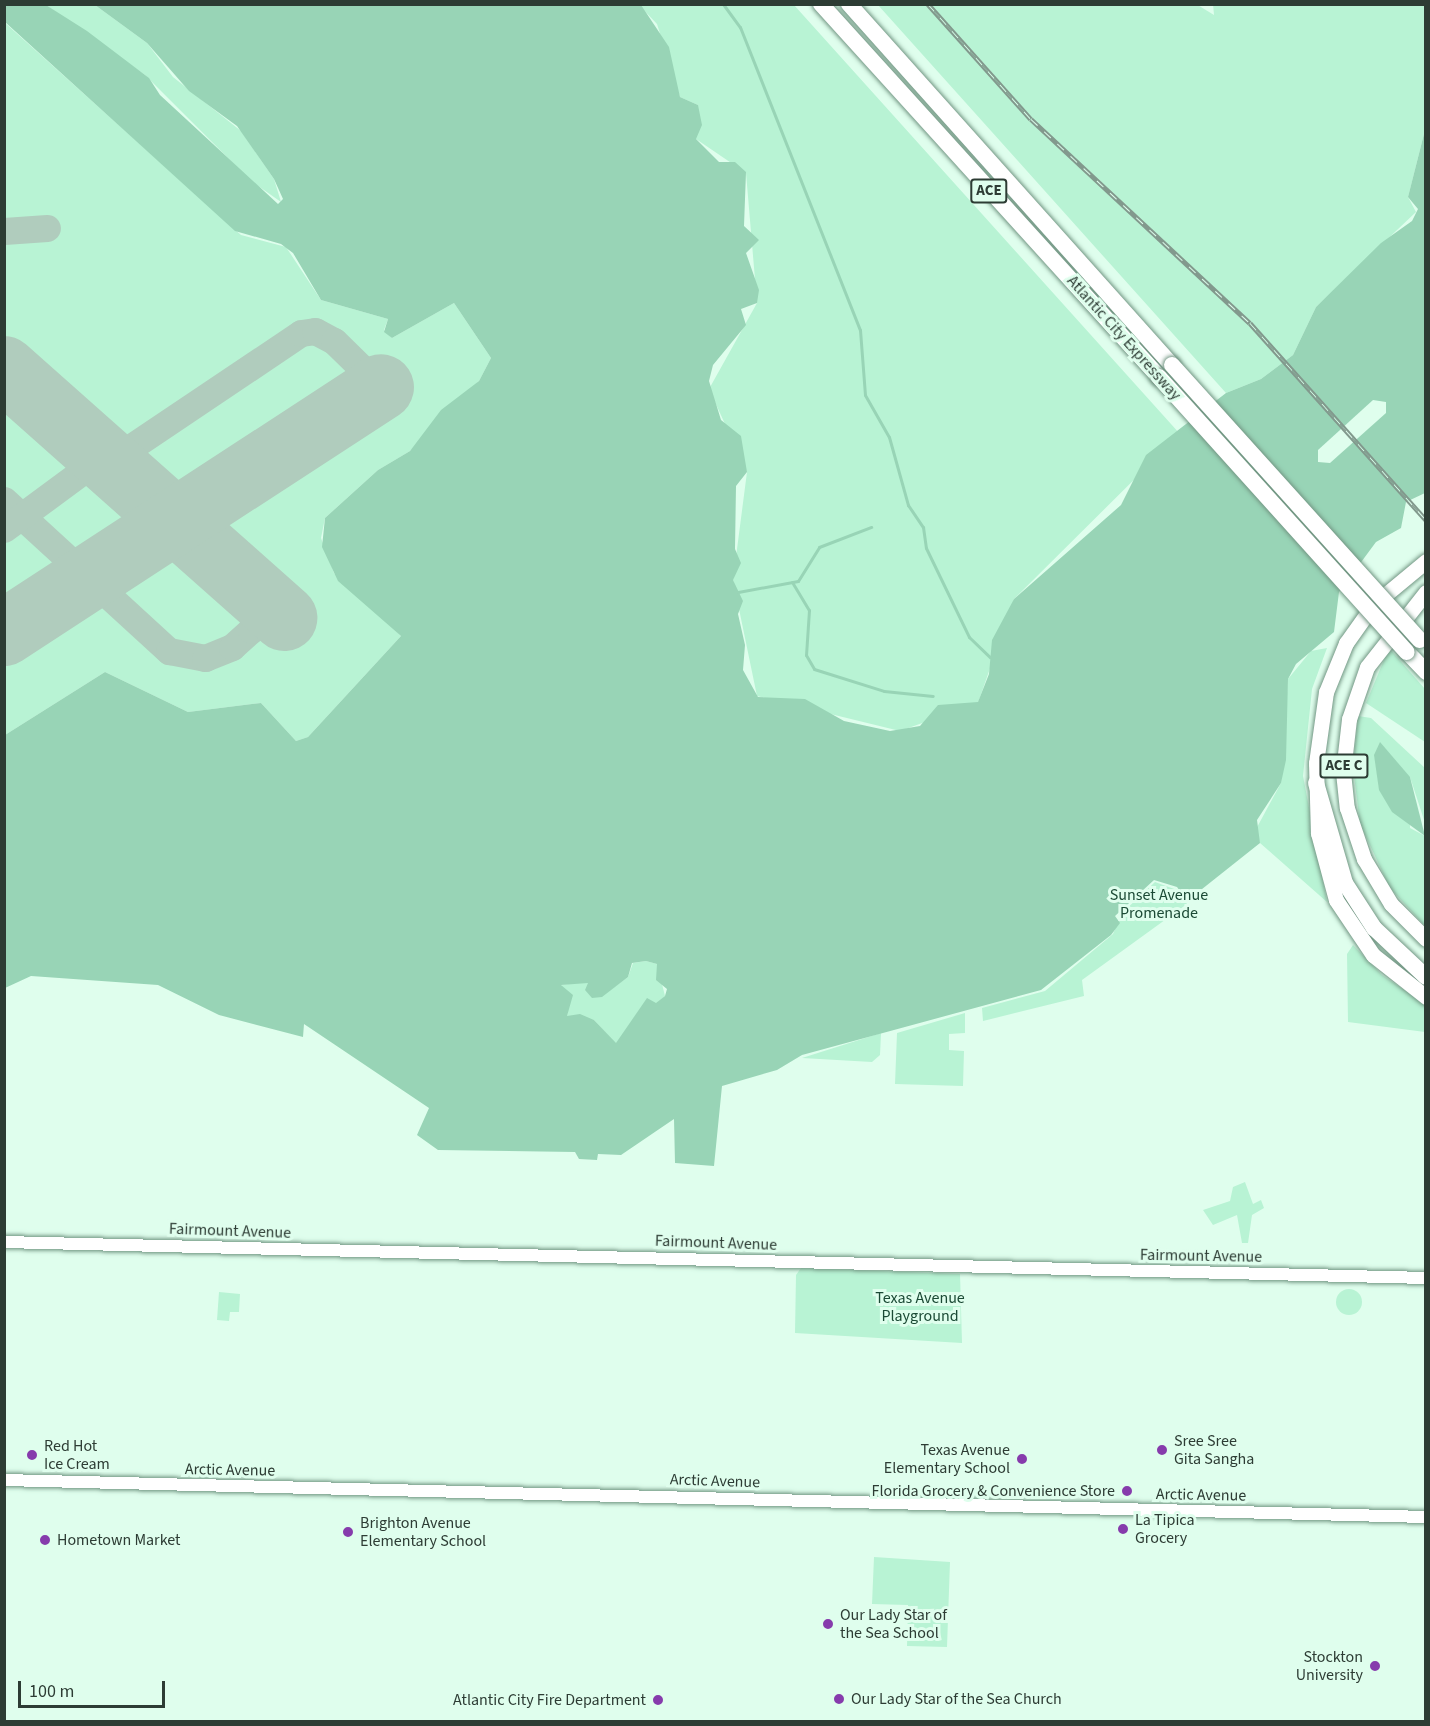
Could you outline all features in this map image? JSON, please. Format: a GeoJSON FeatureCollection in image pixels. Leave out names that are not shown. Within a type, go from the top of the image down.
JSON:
{"type":"FeatureCollection","features":[{"type":"Feature","properties":{"kind":"highway","name":"Atlantic City Expressway"},"geometry":{"type":"LineString","coordinates":[[821,4],[1166,371],[1417,646],[1425,672]]}},
{"type":"Feature","properties":{"kind":"highway","name":"Atlantic City Expressway"},"geometry":{"type":"LineString","coordinates":[[849,4],[1166,371]]}},
{"type":"Feature","properties":{"kind":"highway"},"geometry":{"type":"LineString","coordinates":[[1373,605],[1425,550]]}},
{"type":"Feature","properties":{"kind":"highway","name":"ACE C"},"geometry":{"type":"LineString","coordinates":[[1425,561],[1373,605],[1331,676],[1319,727],[1316,783],[1332,850],[1354,898],[1386,941],[1425,977]]}},
{"type":"Feature","properties":{"kind":"highway","name":"ACE C"},"geometry":{"type":"LineString","coordinates":[[1425,592],[1367,667],[1349,719],[1343,772],[1347,808],[1364,859],[1391,903],[1425,939]]}},
{"type":"Feature","properties":{"kind":"highway"},"geometry":{"type":"LineString","coordinates":[[1316,783],[1318,832],[1341,909],[1373,956],[1425,997]]}},
{"type":"Feature","properties":{"kind":"street","name":"Fairmount Avenue"},"geometry":{"type":"LineString","coordinates":[[4,1242],[1425,1278]]}},
{"type":"Feature","properties":{"kind":"street","name":"Arctic Avenue"},"geometry":{"type":"LineString","coordinates":[[4,1480],[1425,1517]]}},
{"type":"Feature","properties":{"kind":"green space"},"geometry":{"type":"Polygon","coordinates":[[[1196,4],[1214,15],[1213,4],[1425,5],[1425,130],[1408,197],[1416,212],[1316,307],[1293,355],[1261,379],[1226,393],[878,5],[1196,4]]]}},
{"type":"Feature","properties":{"kind":"green space"},"geometry":{"type":"Polygon","coordinates":[[[46,5],[95,5],[147,43],[173,77],[241,131],[274,179],[281,202],[251,181],[145,75],[46,5]]]}},
{"type":"Feature","properties":{"kind":"green space"},"geometry":{"type":"Polygon","coordinates":[[[639,5],[794,5],[1180,434],[1014,599],[978,703],[900,731],[757,696],[733,580],[747,472],[709,389],[757,303],[746,173],[696,139],[698,105],[680,97],[657,24],[639,5]]]}},
{"type":"Feature","properties":{"kind":"green space"},"geometry":{"type":"Polygon","coordinates":[[[4,22],[241,235],[286,247],[321,300],[388,319],[384,330],[392,338],[454,303],[491,358],[479,381],[410,451],[378,470],[325,518],[321,538],[334,573],[401,636],[308,737],[296,741],[261,703],[188,712],[105,672],[5,735],[4,22]]]}},
{"type":"Feature","properties":{"kind":"green space"},"geometry":{"type":"Polygon","coordinates":[[[1327,648],[1312,689],[1303,776],[1327,902],[1260,843],[1255,831],[1281,783],[1288,679],[1311,651],[1327,648]]]}},
{"type":"Feature","properties":{"kind":"green space"},"geometry":{"type":"Polygon","coordinates":[[[1389,648],[1425,689],[1425,742],[1366,703],[1389,648]]]}},
{"type":"Feature","properties":{"kind":"green space"},"geometry":{"type":"Polygon","coordinates":[[[1358,716],[1371,718],[1425,768],[1425,823],[1410,777],[1410,828],[1425,836],[1425,926],[1390,888],[1360,824],[1353,767],[1358,716]]]}},
{"type":"Feature","properties":{"kind":"green space","name":"Sunset Avenue Promenade"},"geometry":{"type":"Polygon","coordinates":[[[1155,882],[1177,890],[1187,904],[1082,980],[1084,996],[983,1021],[982,1008],[1045,991],[1113,934],[1122,913],[1155,882]]]}},
{"type":"Feature","properties":{"kind":"green space"},"geometry":{"type":"Polygon","coordinates":[[[1353,945],[1382,975],[1425,1004],[1425,1032],[1348,1022],[1347,954],[1353,945]]]}},
{"type":"Feature","properties":{"kind":"green space"},"geometry":{"type":"Polygon","coordinates":[[[646,961],[657,964],[665,996],[656,1004],[647,999],[616,1044],[594,1020],[567,1016],[569,998],[561,985],[590,981],[606,993],[628,977],[633,963],[646,961]]]}},
{"type":"Feature","properties":{"kind":"green space"},"geometry":{"type":"Polygon","coordinates":[[[965,1013],[965,1033],[949,1034],[949,1050],[964,1051],[963,1086],[895,1084],[897,1033],[965,1013]]]}},
{"type":"Feature","properties":{"kind":"green space"},"geometry":{"type":"Polygon","coordinates":[[[881,1033],[880,1055],[872,1062],[802,1058],[881,1033]]]}},
{"type":"Feature","properties":{"kind":"green space"},"geometry":{"type":"Polygon","coordinates":[[[1245,1182],[1253,1204],[1261,1200],[1264,1208],[1252,1215],[1248,1243],[1242,1243],[1237,1215],[1213,1225],[1203,1210],[1230,1201],[1233,1187],[1245,1182]]]}},
{"type":"Feature","properties":{"kind":"green space","name":"Texas Avenue Playground"},"geometry":{"type":"Polygon","coordinates":[[[801,1268],[960,1274],[962,1343],[795,1333],[796,1275],[801,1268]]]}},
{"type":"Feature","properties":{"kind":"green space"},"geometry":{"type":"Polygon","coordinates":[[[1349,1289],[1358,1293],[1362,1302],[1358,1311],[1349,1315],[1340,1311],[1336,1302],[1340,1293],[1349,1289]]]}},
{"type":"Feature","properties":{"kind":"green space"},"geometry":{"type":"Polygon","coordinates":[[[219,1292],[240,1294],[239,1312],[230,1312],[229,1321],[217,1320],[219,1292]]]}},
{"type":"Feature","properties":{"kind":"green space"},"geometry":{"type":"Polygon","coordinates":[[[874,1557],[950,1562],[947,1647],[907,1646],[908,1605],[872,1604],[874,1557]]]}},
{"type":"Feature","properties":{"kind":"shaded area"},"geometry":{"type":"Polygon","coordinates":[[[5,5],[46,5],[87,31],[149,78],[160,95],[278,204],[283,199],[274,179],[237,126],[189,91],[147,43],[95,5],[641,5],[669,47],[680,97],[698,105],[702,125],[696,139],[719,162],[735,162],[746,172],[744,226],[759,240],[746,253],[759,290],[757,303],[741,309],[746,325],[713,365],[709,381],[721,420],[741,436],[747,472],[736,486],[735,549],[741,563],[733,580],[743,601],[738,614],[745,645],[743,670],[758,697],[805,699],[844,721],[890,731],[920,726],[938,705],[978,702],[989,674],[992,640],[1014,599],[1121,505],[1146,455],[1226,393],[1261,379],[1293,355],[1316,307],[1381,243],[1412,221],[1418,209],[1408,197],[1425,130],[1425,493],[1406,502],[1401,528],[1376,542],[1339,592],[1334,632],[1296,664],[1288,679],[1286,760],[1281,783],[1257,820],[1260,843],[1187,901],[1177,887],[1154,880],[1115,916],[1120,923],[1111,935],[1041,990],[802,1055],[777,1070],[722,1086],[714,1166],[675,1163],[674,1119],[621,1155],[598,1154],[597,1160],[579,1159],[575,1152],[438,1150],[417,1135],[429,1108],[304,1024],[303,1037],[219,1015],[158,985],[31,976],[5,988],[5,735],[105,672],[188,712],[261,703],[296,741],[308,737],[401,636],[338,581],[322,547],[325,518],[378,470],[410,451],[441,410],[479,381],[491,358],[454,303],[392,338],[384,332],[388,319],[321,300],[293,253],[281,244],[235,231],[5,22],[5,5]],[[646,961],[632,963],[628,977],[602,997],[592,998],[585,990],[588,983],[561,985],[573,995],[567,1016],[580,1014],[594,1020],[616,1043],[647,998],[656,1003],[665,996],[667,989],[656,980],[657,964],[646,961]]]}},
{"type":"Feature","properties":{"kind":"shaded area"},"geometry":{"type":"Polygon","coordinates":[[[1380,742],[1410,777],[1425,836],[1392,812],[1379,790],[1374,755],[1380,742]]]}},
{"type":"Feature","properties":{"kind":"pier"},"geometry":{"type":"Polygon","coordinates":[[[1373,400],[1386,402],[1386,413],[1330,463],[1318,462],[1318,450],[1373,400]]]}},
{"type":"Feature","properties":{"kind":"waterway"},"geometry":{"type":"LineString","coordinates":[[723,4],[740,27],[860,330],[865,395],[889,437],[908,505],[923,527],[926,548],[969,637],[990,657]]}},
{"type":"Feature","properties":{"kind":"waterway"},"geometry":{"type":"LineString","coordinates":[[738,592],[798,581],[819,547],[871,527]]}},
{"type":"Feature","properties":{"kind":"waterway"},"geometry":{"type":"LineString","coordinates":[[792,582],[809,610],[806,655],[814,669],[884,691],[933,696]]}},
{"type":"Feature","properties":{"kind":"taxiway"},"geometry":{"type":"LineString","coordinates":[[4,231],[47,228]]}},
{"type":"Feature","properties":{"kind":"taxiway"},"geometry":{"type":"LineString","coordinates":[[4,529],[95,462],[109,462],[301,333],[315,331],[334,341],[381,387]]}},
{"type":"Feature","properties":{"kind":"taxiway"},"geometry":{"type":"LineString","coordinates":[[4,500],[169,651],[205,658],[232,647],[251,630],[262,598]]}},
{"type":"Feature","properties":{"kind":"runway"},"geometry":{"type":"LineString","coordinates":[[4,369],[284,618]]}},
{"type":"Feature","properties":{"kind":"runway"},"geometry":{"type":"LineString","coordinates":[[4,633],[381,387]]}},
{"type":"Feature","properties":{"kind":"railway"},"geometry":{"type":"LineString","coordinates":[[928,4],[1031,119],[1250,323],[1426,520]]}},
{"type":"Feature","properties":{"kind":"place","name":"Sree Sree Gita Sangha"},"geometry":{"type":"Point","coordinates":[1162,1450]}},
{"type":"Feature","properties":{"kind":"place","name":"Red Hot Ice Cream"},"geometry":{"type":"Point","coordinates":[32,1455]}},
{"type":"Feature","properties":{"kind":"place","name":"Texas Avenue Elementary School"},"geometry":{"type":"Point","coordinates":[1022,1459]}},
{"type":"Feature","properties":{"kind":"place","name":"Florida Grocery & Convenience Store"},"geometry":{"type":"Point","coordinates":[1127,1491]}},
{"type":"Feature","properties":{"kind":"place","name":"La Tipica Grocery"},"geometry":{"type":"Point","coordinates":[1123,1529]}},
{"type":"Feature","properties":{"kind":"place","name":"Brighton Avenue Elementary School"},"geometry":{"type":"Point","coordinates":[348,1532]}},
{"type":"Feature","properties":{"kind":"place","name":"Hometown Market"},"geometry":{"type":"Point","coordinates":[45,1540]}},
{"type":"Feature","properties":{"kind":"place","name":"Our Lady Star of the Sea School"},"geometry":{"type":"Point","coordinates":[828,1624]}},
{"type":"Feature","properties":{"kind":"place","name":"Stockton University"},"geometry":{"type":"Point","coordinates":[1375,1666]}},
{"type":"Feature","properties":{"kind":"place","name":"Our Lady Star of the Sea Church"},"geometry":{"type":"Point","coordinates":[839,1699]}},
{"type":"Feature","properties":{"kind":"place","name":"Atlantic City Fire Department"},"geometry":{"type":"Point","coordinates":[658,1700]}}]}
